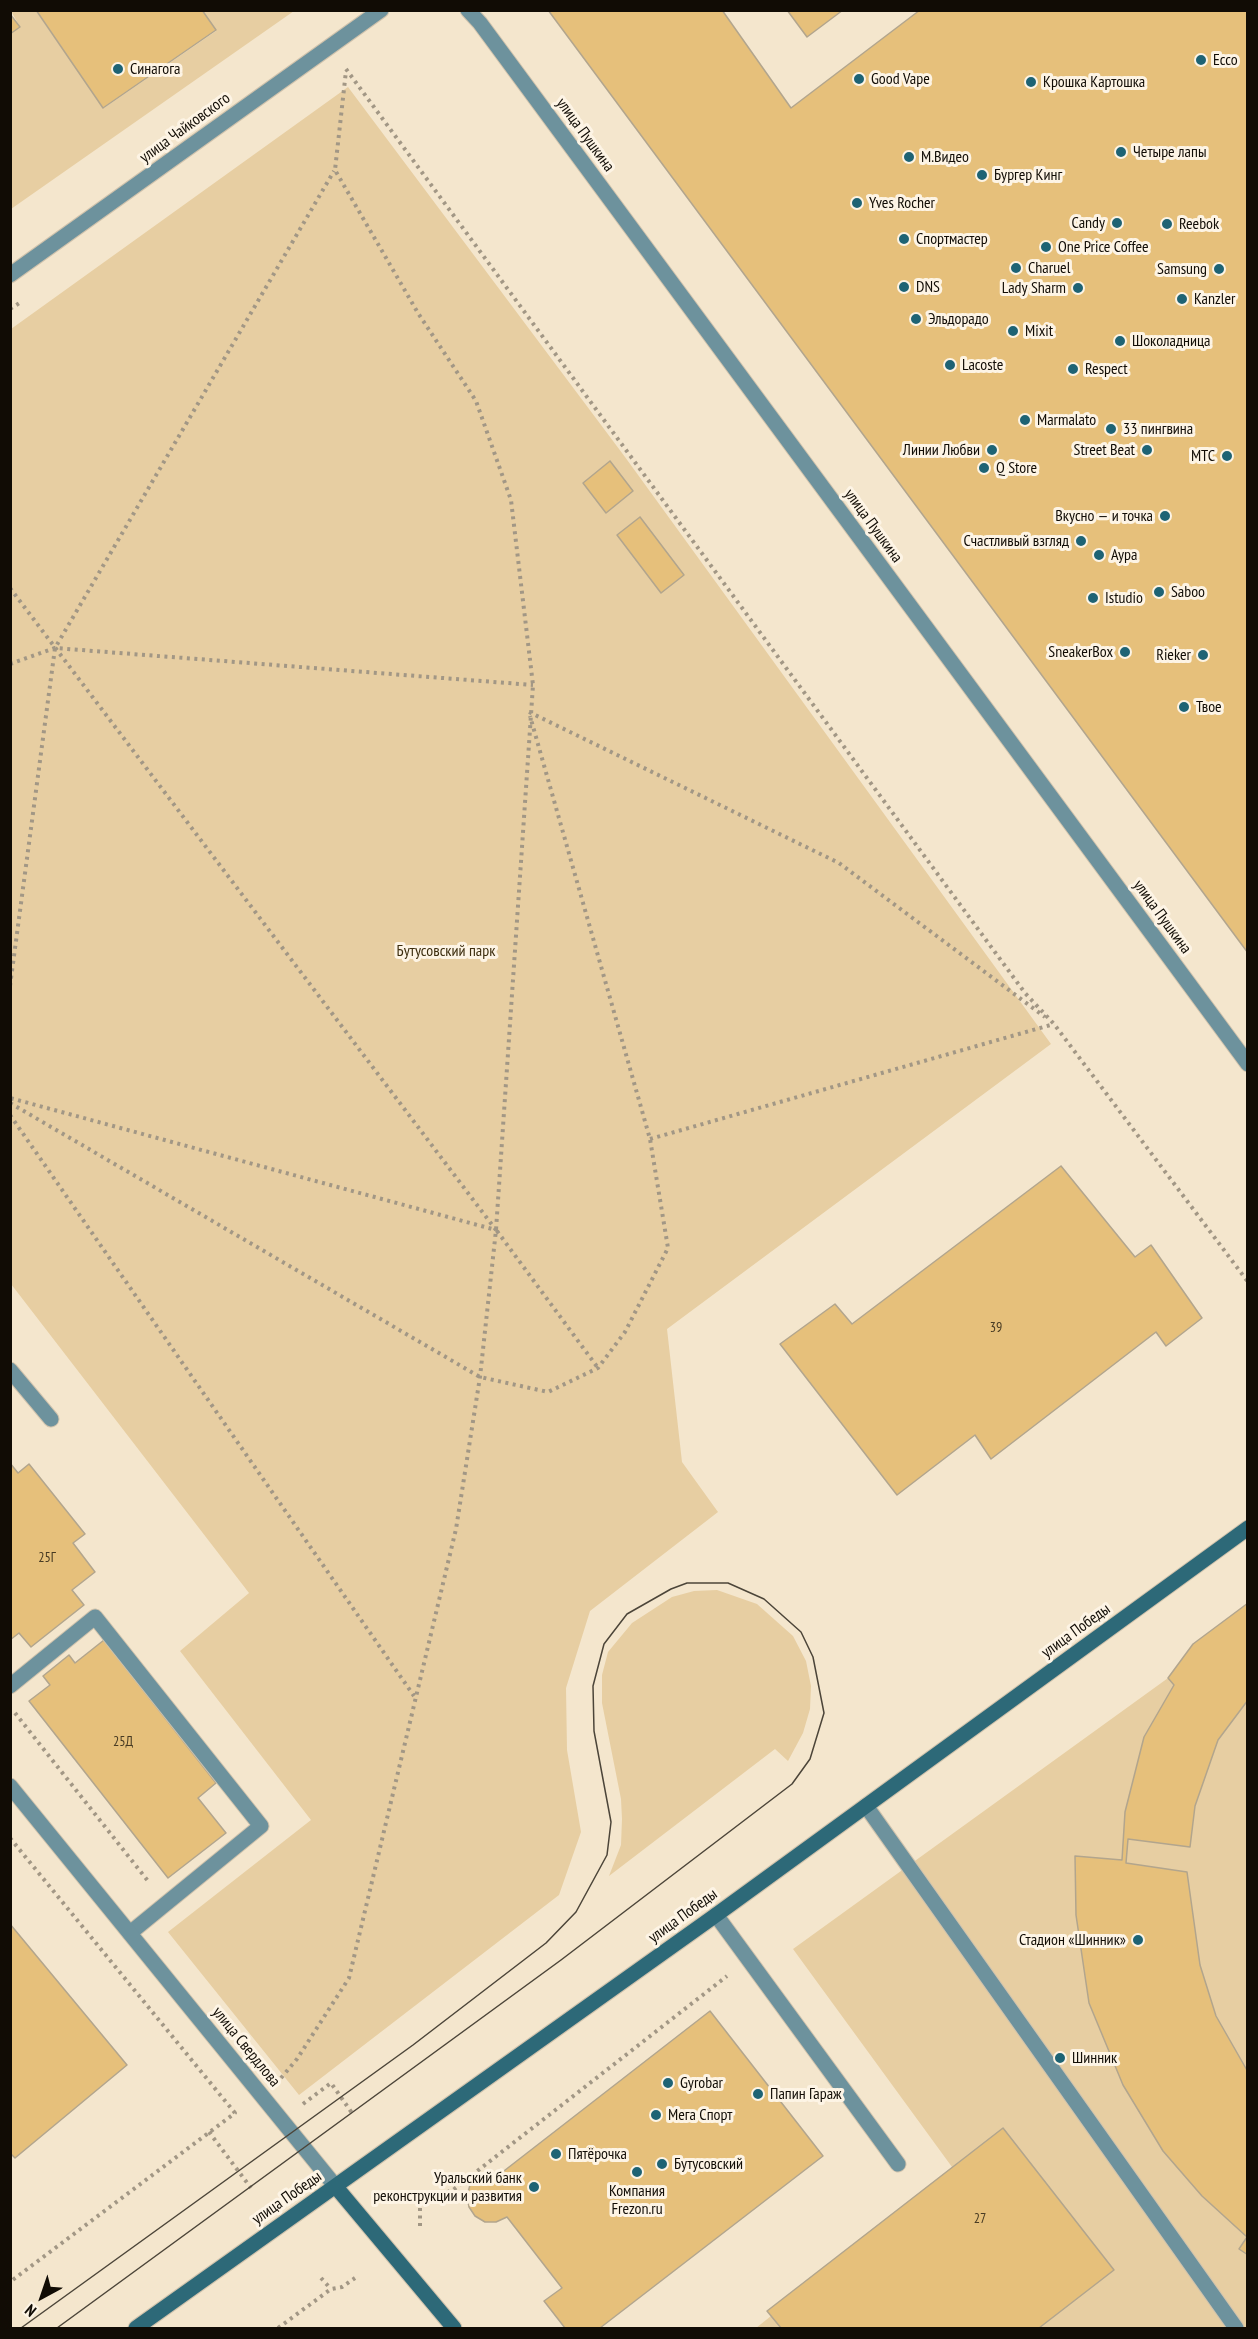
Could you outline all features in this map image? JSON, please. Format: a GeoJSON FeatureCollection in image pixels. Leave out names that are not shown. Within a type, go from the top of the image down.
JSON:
{"type":"FeatureCollection","features":[{"type":"Feature","properties":{"kind":"main road","name":"улица Победы"},"geometry":{"type":"LineString","coordinates":[[136,2328],[716,1915],[1248,1528]]}},
{"type":"Feature","properties":{"kind":"main road","name":"улица Свердлова"},"geometry":{"type":"LineString","coordinates":[[336,2187],[454,2328]]}},
{"type":"Feature","properties":{"kind":"street","name":"улица Чайковского"},"geometry":{"type":"LineString","coordinates":[[10,275],[381,10]]}},
{"type":"Feature","properties":{"kind":"street","name":"улица Пушкина"},"geometry":{"type":"LineString","coordinates":[[468,10],[494,42],[1248,1064]]}},
{"type":"Feature","properties":{"kind":"street"},"geometry":{"type":"LineString","coordinates":[[10,1370],[51,1419]]}},
{"type":"Feature","properties":{"kind":"street"},"geometry":{"type":"LineString","coordinates":[[10,1686],[95,1617],[261,1826],[130,1933]]}},
{"type":"Feature","properties":{"kind":"street","name":"улица Свердлова"},"geometry":{"type":"LineString","coordinates":[[10,1786],[336,2187]]}},
{"type":"Feature","properties":{"kind":"street"},"geometry":{"type":"LineString","coordinates":[[866,1806],[1236,2328]]}},
{"type":"Feature","properties":{"kind":"street"},"geometry":{"type":"LineString","coordinates":[[716,1915],[897,2164]]}},
{"type":"Feature","properties":{"kind":"path"},"geometry":{"type":"LineString","coordinates":[[10,987],[55,648],[334,170],[346,69],[1025,993],[1054,1024],[1248,1282]]}},
{"type":"Feature","properties":{"kind":"path"},"geometry":{"type":"LineString","coordinates":[[288,2087],[281,2078],[297,2059],[349,1978],[456,1529],[480,1377],[496,1230],[529,712],[533,685],[511,500],[476,401],[418,313],[334,170]]}},
{"type":"Feature","properties":{"kind":"path"},"geometry":{"type":"LineString","coordinates":[[10,588],[598,1368]]}},
{"type":"Feature","properties":{"kind":"path"},"geometry":{"type":"LineString","coordinates":[[10,664],[55,648],[533,685]]}},
{"type":"Feature","properties":{"kind":"path"},"geometry":{"type":"LineString","coordinates":[[529,712],[839,863],[1054,1024]]}},
{"type":"Feature","properties":{"kind":"path"},"geometry":{"type":"LineString","coordinates":[[10,1101],[480,1377],[548,1392],[598,1368],[625,1332],[668,1248],[650,1139],[529,712]]}},
{"type":"Feature","properties":{"kind":"path"},"geometry":{"type":"LineString","coordinates":[[650,1139],[1054,1024]]}},
{"type":"Feature","properties":{"kind":"path"},"geometry":{"type":"LineString","coordinates":[[10,1101],[496,1230]]}},
{"type":"Feature","properties":{"kind":"path"},"geometry":{"type":"LineString","coordinates":[[10,1115],[415,1696]]}},
{"type":"Feature","properties":{"kind":"path"},"geometry":{"type":"LineString","coordinates":[[10,1838],[235,2113],[10,2282]]}},
{"type":"Feature","properties":{"kind":"path"},"geometry":{"type":"LineString","coordinates":[[420,2226],[420,2202],[453,2190],[748,1960]]}},
{"type":"Feature","properties":{"kind":"path"},"geometry":{"type":"LineString","coordinates":[[294,2096],[301,2105],[331,2083],[352,2113]]}},
{"type":"Feature","properties":{"kind":"path"},"geometry":{"type":"LineString","coordinates":[[209,2132],[251,2188]]}},
{"type":"Feature","properties":{"kind":"path"},"geometry":{"type":"LineString","coordinates":[[321,2278],[331,2289]]}},
{"type":"Feature","properties":{"kind":"path"},"geometry":{"type":"LineString","coordinates":[[278,2328],[331,2289],[342,2287],[355,2278]]}},
{"type":"Feature","properties":{"kind":"green space"},"geometry":{"type":"Polygon","coordinates":[[[11,11],[36,11],[104,108],[216,31],[202,11],[294,11],[11,209],[10,34],[20,27],[11,11]]]}},
{"type":"Feature","properties":{"kind":"green space","name":"Бутусовский парк"},"geometry":{"type":"Polygon","coordinates":[[[348,87],[625,457],[1051,1044],[667,1329],[682,1462],[718,1512],[590,1611],[566,1688],[567,1750],[581,1832],[559,1895],[299,2095],[168,1932],[311,1820],[180,1651],[249,1593],[11,1284],[11,329],[348,87]]]}},
{"type":"Feature","properties":{"kind":"green space"},"geometry":{"type":"Polygon","coordinates":[[[717,1590],[757,1604],[793,1636],[806,1661],[811,1686],[810,1709],[803,1733],[788,1761],[775,1749],[609,1876],[621,1845],[622,1819],[621,1799],[602,1703],[602,1675],[608,1652],[632,1623],[672,1597],[694,1591],[717,1590]]]}},
{"type":"Feature","properties":{"kind":"green space","name":"Шинник"},"geometry":{"type":"Polygon","coordinates":[[[1247,1621],[1247,2328],[756,2328],[771,2316],[767,2311],[952,2167],[793,1949],[1247,1621]]]}},
{"type":"Feature","properties":{"kind":"building","name":"Синагога"},"geometry":{"type":"Polygon","coordinates":[[[36,10],[202,10],[216,30],[103,108],[36,10]]]}},
{"type":"Feature","properties":{"kind":"building","name":"Аура"},"geometry":{"type":"Polygon","coordinates":[[[548,10],[722,10],[791,108],[920,10],[1248,10],[1248,953],[548,10]]]}},
{"type":"Feature","properties":{"kind":"building"},"geometry":{"type":"Polygon","coordinates":[[[787,10],[843,10],[807,37],[787,10]]]}},
{"type":"Feature","properties":{"kind":"building"},"geometry":{"type":"Polygon","coordinates":[[[10,14],[20,27],[10,34],[10,14]]]}},
{"type":"Feature","properties":{"kind":"building"},"geometry":{"type":"Polygon","coordinates":[[[610,461],[633,491],[606,513],[583,483],[610,461]]]}},
{"type":"Feature","properties":{"kind":"building"},"geometry":{"type":"Polygon","coordinates":[[[640,517],[684,575],[661,593],[617,535],[640,517]]]}},
{"type":"Feature","properties":{"kind":"building"},"geometry":{"type":"Polygon","coordinates":[[[1061,1166],[1135,1257],[1151,1245],[1202,1318],[1166,1346],[1156,1332],[991,1459],[975,1435],[897,1495],[780,1344],[835,1304],[852,1324],[1061,1166]]]}},
{"type":"Feature","properties":{"kind":"building"},"geometry":{"type":"Polygon","coordinates":[[[10,1463],[18,1473],[29,1464],[85,1534],[73,1543],[95,1572],[72,1590],[84,1605],[31,1647],[19,1633],[10,1640],[10,1463]]]}},
{"type":"Feature","properties":{"kind":"building","name":"Стадион «Шинник»"},"geometry":{"type":"Polygon","coordinates":[[[1248,1603],[1248,1700],[1218,1740],[1195,1806],[1190,1847],[1128,1839],[1126,1863],[1187,1872],[1200,1965],[1216,2016],[1248,2072],[1248,2255],[1239,2249],[1247,2237],[1202,2196],[1163,2151],[1123,2085],[1089,2003],[1076,1915],[1075,1856],[1122,1860],[1125,1812],[1144,1737],[1174,1685],[1168,1678],[1193,1644],[1248,1603]]]}},
{"type":"Feature","properties":{"kind":"building"},"geometry":{"type":"Polygon","coordinates":[[[104,1640],[216,1783],[198,1798],[226,1833],[168,1878],[29,1701],[50,1685],[43,1676],[69,1655],[75,1663],[104,1640]]]}},
{"type":"Feature","properties":{"kind":"building"},"geometry":{"type":"Polygon","coordinates":[[[10,1924],[127,2065],[15,2158],[10,2153],[10,1924]]]}},
{"type":"Feature","properties":{"kind":"building","name":"Бутусовский"},"geometry":{"type":"Polygon","coordinates":[[[710,2011],[823,2156],[600,2328],[565,2328],[544,2301],[562,2288],[507,2217],[496,2222],[485,2222],[475,2216],[469,2207],[467,2196],[470,2185],[478,2177],[489,2173],[500,2174],[710,2011]]]}},
{"type":"Feature","properties":{"kind":"building"},"geometry":{"type":"Polygon","coordinates":[[[1003,2128],[1114,2270],[1039,2328],[781,2328],[767,2311],[1003,2128]]]}},
{"type":"Feature","properties":{"kind":"tram line"},"geometry":{"type":"LineString","coordinates":[[21,2328],[413,2045],[546,1943],[576,1912],[607,1855],[611,1822],[594,1731],[593,1686],[604,1644],[627,1614],[671,1589],[687,1583],[728,1583],[764,1599],[801,1632],[813,1657],[824,1713],[810,1759],[792,1784],[561,1960],[57,2328]]}},
{"type":"Feature","properties":{"kind":"place","name":"Ecco"},"geometry":{"type":"Point","coordinates":[1201,60]}},
{"type":"Feature","properties":{"kind":"place","name":"Синагога"},"geometry":{"type":"Point","coordinates":[118,69]}},
{"type":"Feature","properties":{"kind":"place","name":"Good Vape"},"geometry":{"type":"Point","coordinates":[859,79]}},
{"type":"Feature","properties":{"kind":"place","name":"Крошка Картошка"},"geometry":{"type":"Point","coordinates":[1031,82]}},
{"type":"Feature","properties":{"kind":"place","name":"Четыре лапы"},"geometry":{"type":"Point","coordinates":[1121,152]}},
{"type":"Feature","properties":{"kind":"place","name":"М.Видео"},"geometry":{"type":"Point","coordinates":[909,157]}},
{"type":"Feature","properties":{"kind":"place","name":"Бургер Кинг"},"geometry":{"type":"Point","coordinates":[982,175]}},
{"type":"Feature","properties":{"kind":"place","name":"Yves Rocher"},"geometry":{"type":"Point","coordinates":[857,203]}},
{"type":"Feature","properties":{"kind":"place","name":"Candy"},"geometry":{"type":"Point","coordinates":[1117,223]}},
{"type":"Feature","properties":{"kind":"place","name":"Reebok"},"geometry":{"type":"Point","coordinates":[1167,224]}},
{"type":"Feature","properties":{"kind":"place","name":"Спортмастер"},"geometry":{"type":"Point","coordinates":[904,239]}},
{"type":"Feature","properties":{"kind":"place","name":"One Price Coffee"},"geometry":{"type":"Point","coordinates":[1046,247]}},
{"type":"Feature","properties":{"kind":"place","name":"Charuel"},"geometry":{"type":"Point","coordinates":[1016,268]}},
{"type":"Feature","properties":{"kind":"place","name":"Samsung"},"geometry":{"type":"Point","coordinates":[1219,269]}},
{"type":"Feature","properties":{"kind":"place","name":"DNS"},"geometry":{"type":"Point","coordinates":[904,287]}},
{"type":"Feature","properties":{"kind":"place","name":"Lady Sharm"},"geometry":{"type":"Point","coordinates":[1078,288]}},
{"type":"Feature","properties":{"kind":"place","name":"Kanzler"},"geometry":{"type":"Point","coordinates":[1182,299]}},
{"type":"Feature","properties":{"kind":"place","name":"Эльдорадо"},"geometry":{"type":"Point","coordinates":[916,319]}},
{"type":"Feature","properties":{"kind":"place","name":"Mixit"},"geometry":{"type":"Point","coordinates":[1013,331]}},
{"type":"Feature","properties":{"kind":"place","name":"Шоколадница"},"geometry":{"type":"Point","coordinates":[1120,341]}},
{"type":"Feature","properties":{"kind":"place","name":"Lacoste"},"geometry":{"type":"Point","coordinates":[950,365]}},
{"type":"Feature","properties":{"kind":"place","name":"Respect"},"geometry":{"type":"Point","coordinates":[1073,369]}},
{"type":"Feature","properties":{"kind":"place","name":"Marmalato"},"geometry":{"type":"Point","coordinates":[1025,420]}},
{"type":"Feature","properties":{"kind":"place","name":"33 пингвина"},"geometry":{"type":"Point","coordinates":[1111,429]}},
{"type":"Feature","properties":{"kind":"place","name":"Линии Любви"},"geometry":{"type":"Point","coordinates":[992,450]}},
{"type":"Feature","properties":{"kind":"place","name":"Street Beat"},"geometry":{"type":"Point","coordinates":[1147,450]}},
{"type":"Feature","properties":{"kind":"place","name":"МТС"},"geometry":{"type":"Point","coordinates":[1227,456]}},
{"type":"Feature","properties":{"kind":"place","name":"Q Store"},"geometry":{"type":"Point","coordinates":[984,468]}},
{"type":"Feature","properties":{"kind":"place","name":"Вкусно — и точка"},"geometry":{"type":"Point","coordinates":[1165,516]}},
{"type":"Feature","properties":{"kind":"place","name":"Счастливый взгляд"},"geometry":{"type":"Point","coordinates":[1081,541]}},
{"type":"Feature","properties":{"kind":"place","name":"Аура"},"geometry":{"type":"Point","coordinates":[1099,555]}},
{"type":"Feature","properties":{"kind":"place","name":"Saboo"},"geometry":{"type":"Point","coordinates":[1159,592]}},
{"type":"Feature","properties":{"kind":"place","name":"Istudio"},"geometry":{"type":"Point","coordinates":[1093,598]}},
{"type":"Feature","properties":{"kind":"place","name":"SneakerBox"},"geometry":{"type":"Point","coordinates":[1125,652]}},
{"type":"Feature","properties":{"kind":"place","name":"Rieker"},"geometry":{"type":"Point","coordinates":[1203,655]}},
{"type":"Feature","properties":{"kind":"place","name":"Твое"},"geometry":{"type":"Point","coordinates":[1184,707]}},
{"type":"Feature","properties":{"kind":"place","name":"Стадион «Шинник»"},"geometry":{"type":"Point","coordinates":[1138,1940]}},
{"type":"Feature","properties":{"kind":"place","name":"Шинник"},"geometry":{"type":"Point","coordinates":[1060,2058]}},
{"type":"Feature","properties":{"kind":"place","name":"Gyrobar"},"geometry":{"type":"Point","coordinates":[668,2083]}},
{"type":"Feature","properties":{"kind":"place","name":"Папин Гараж"},"geometry":{"type":"Point","coordinates":[758,2094]}},
{"type":"Feature","properties":{"kind":"place","name":"Мега Спорт"},"geometry":{"type":"Point","coordinates":[656,2115]}},
{"type":"Feature","properties":{"kind":"place","name":"Пятёрочка"},"geometry":{"type":"Point","coordinates":[556,2154]}},
{"type":"Feature","properties":{"kind":"place","name":"Бутусовский"},"geometry":{"type":"Point","coordinates":[662,2164]}},
{"type":"Feature","properties":{"kind":"place","name":"Компания Frezon.ru"},"geometry":{"type":"Point","coordinates":[637,2172]}},
{"type":"Feature","properties":{"kind":"place","name":"Уральский банк реконструкции и развития"},"geometry":{"type":"Point","coordinates":[534,2187]}}]}
